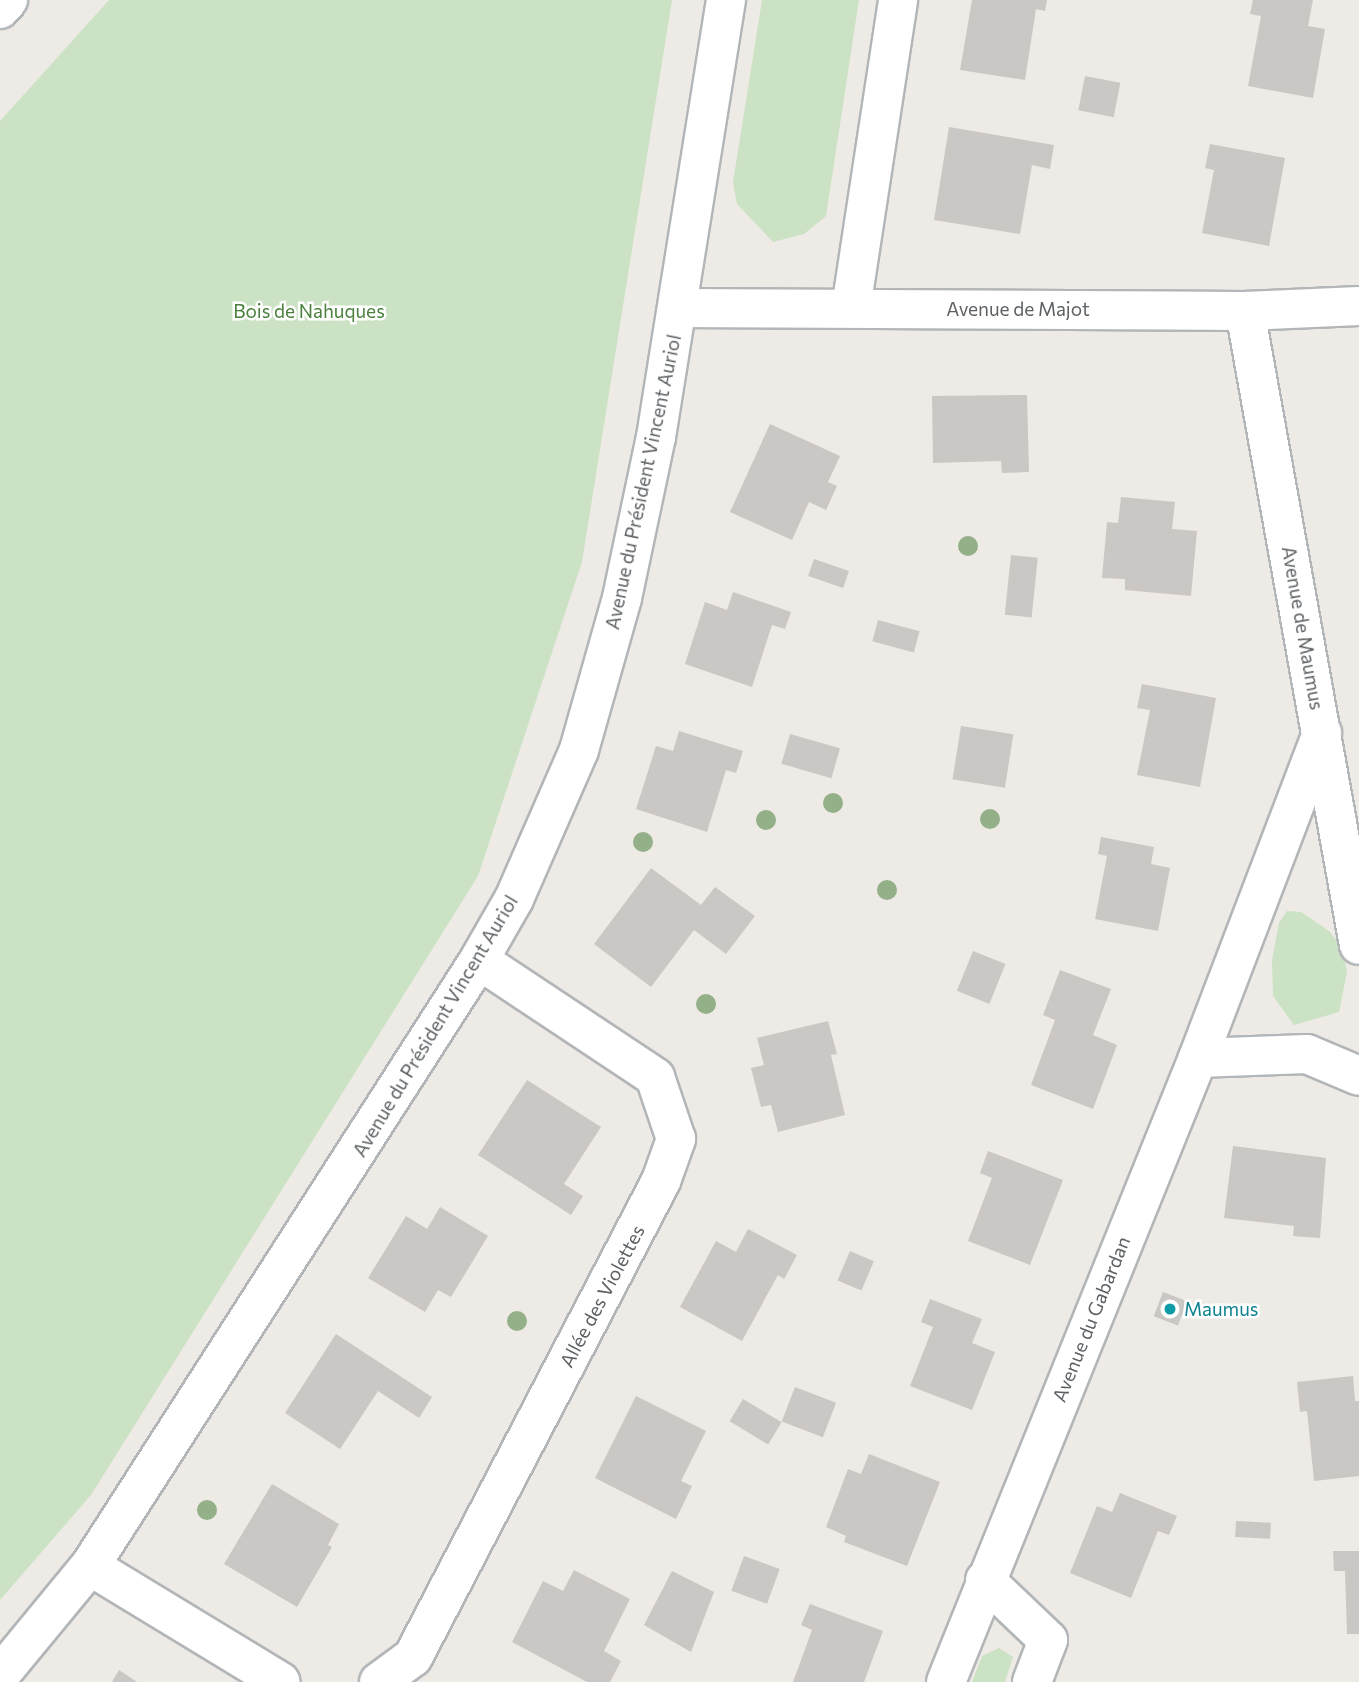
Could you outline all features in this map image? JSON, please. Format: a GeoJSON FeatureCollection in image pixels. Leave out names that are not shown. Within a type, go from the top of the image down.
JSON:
{"type":"FeatureCollection","features":[{"type":"Feature","properties":{"kind":"street"},"geometry":{"type":"LineString","coordinates":[[0,9],[8,0]]}},
{"type":"Feature","properties":{"kind":"street","name":"Avenue du Président Vincent Auriol"},"geometry":{"type":"LineString","coordinates":[[0,1675],[90,1566],[479,960],[514,899],[579,750],[622,598],[677,308],[726,0]]}},
{"type":"Feature","properties":{"kind":"street"},"geometry":{"type":"LineString","coordinates":[[851,308],[898,0]]}},
{"type":"Feature","properties":{"kind":"street","name":"Avenue de Majot"},"geometry":{"type":"LineString","coordinates":[[677,308],[1245,311],[1358,301]]}},
{"type":"Feature","properties":{"kind":"street","name":"Avenue de Maumus"},"geometry":{"type":"LineString","coordinates":[[1245,311],[1359,945]]}},
{"type":"Feature","properties":{"kind":"street","name":"Avenue du Gabardan"},"geometry":{"type":"LineString","coordinates":[[946,1682],[1198,1058],[1322,733]]}},
{"type":"Feature","properties":{"kind":"street","name":"Allée des Violettes"},"geometry":{"type":"LineString","coordinates":[[379,1682],[413,1657],[662,1181],[676,1139],[654,1077],[479,960]]}},
{"type":"Feature","properties":{"kind":"street"},"geometry":{"type":"LineString","coordinates":[[1198,1058],[1307,1054],[1359,1076]]}},
{"type":"Feature","properties":{"kind":"street"},"geometry":{"type":"LineString","coordinates":[[90,1566],[281,1682]]}},
{"type":"Feature","properties":{"kind":"street"},"geometry":{"type":"LineString","coordinates":[[985,1580],[1048,1640],[1032,1682]]}},
{"type":"Feature","properties":{"kind":"green space","name":"Bois de Nahuques"},"geometry":{"type":"Polygon","coordinates":[[[109,0],[672,0],[582,562],[478,876],[91,1495],[0,1600],[0,121],[109,0]]]}},
{"type":"Feature","properties":{"kind":"green space"},"geometry":{"type":"Polygon","coordinates":[[[762,0],[859,0],[826,216],[804,234],[773,242],[737,204],[733,182],[762,0]]]}},
{"type":"Feature","properties":{"kind":"green space"},"geometry":{"type":"Polygon","coordinates":[[[1287,911],[1301,912],[1329,931],[1341,946],[1347,972],[1339,1012],[1294,1025],[1273,996],[1272,960],[1279,923],[1287,911]]]}},
{"type":"Feature","properties":{"kind":"green space"},"geometry":{"type":"Polygon","coordinates":[[[999,1648],[1013,1657],[1005,1682],[972,1682],[982,1656],[999,1648]]]}},
{"type":"Feature","properties":{"kind":"building"},"geometry":{"type":"Polygon","coordinates":[[[972,0],[1047,0],[1045,11],[1036,9],[1025,80],[960,70],[972,0]]]}},
{"type":"Feature","properties":{"kind":"building"},"geometry":{"type":"Polygon","coordinates":[[[1253,0],[1313,0],[1308,26],[1325,29],[1313,98],[1248,86],[1261,16],[1250,14],[1253,0]]]}},
{"type":"Feature","properties":{"kind":"building"},"geometry":{"type":"Polygon","coordinates":[[[1085,76],[1120,83],[1114,117],[1078,110],[1085,76]]]}},
{"type":"Feature","properties":{"kind":"building"},"geometry":{"type":"Polygon","coordinates":[[[949,127],[1054,145],[1050,169],[1032,165],[1020,234],[934,220],[949,127]]]}},
{"type":"Feature","properties":{"kind":"building"},"geometry":{"type":"Polygon","coordinates":[[[1210,144],[1285,158],[1269,246],[1202,233],[1214,170],[1205,168],[1210,144]]]}},
{"type":"Feature","properties":{"kind":"building"},"geometry":{"type":"Polygon","coordinates":[[[1027,395],[1029,472],[1002,473],[1001,461],[933,463],[932,396],[1027,395]]]}},
{"type":"Feature","properties":{"kind":"building"},"geometry":{"type":"Polygon","coordinates":[[[770,424],[840,456],[828,482],[837,486],[826,510],[809,502],[792,540],[730,512],[770,424]]]}},
{"type":"Feature","properties":{"kind":"building"},"geometry":{"type":"Polygon","coordinates":[[[1121,497],[1175,502],[1172,529],[1197,531],[1191,596],[1125,590],[1125,579],[1102,578],[1107,522],[1118,523],[1121,497]]]}},
{"type":"Feature","properties":{"kind":"building"},"geometry":{"type":"Polygon","coordinates":[[[1011,555],[1038,558],[1032,617],[1005,615],[1011,555]]]}},
{"type":"Feature","properties":{"kind":"building"},"geometry":{"type":"Polygon","coordinates":[[[814,559],[849,571],[843,588],[808,576],[814,559]]]}},
{"type":"Feature","properties":{"kind":"building"},"geometry":{"type":"Polygon","coordinates":[[[733,592],[791,612],[785,629],[772,625],[752,687],[685,664],[705,602],[727,610],[733,592]]]}},
{"type":"Feature","properties":{"kind":"building"},"geometry":{"type":"Polygon","coordinates":[[[878,620],[920,631],[914,652],[872,641],[878,620]]]}},
{"type":"Feature","properties":{"kind":"building"},"geometry":{"type":"Polygon","coordinates":[[[1142,684],[1216,698],[1200,787],[1137,775],[1150,710],[1137,708],[1142,684]]]}},
{"type":"Feature","properties":{"kind":"building"},"geometry":{"type":"Polygon","coordinates":[[[961,726],[1013,734],[1005,788],[953,779],[961,726]]]}},
{"type":"Feature","properties":{"kind":"building"},"geometry":{"type":"Polygon","coordinates":[[[679,731],[743,751],[736,773],[726,770],[707,832],[636,809],[656,746],[673,751],[679,731]]]}},
{"type":"Feature","properties":{"kind":"building"},"geometry":{"type":"Polygon","coordinates":[[[790,734],[840,748],[831,778],[781,764],[790,734]]]}},
{"type":"Feature","properties":{"kind":"building"},"geometry":{"type":"Polygon","coordinates":[[[1101,837],[1154,847],[1151,864],[1170,868],[1158,931],[1095,919],[1107,856],[1098,854],[1101,837]]]}},
{"type":"Feature","properties":{"kind":"building"},"geometry":{"type":"Polygon","coordinates":[[[651,868],[701,905],[715,887],[755,916],[726,954],[694,930],[651,987],[594,944],[651,868]]]}},
{"type":"Feature","properties":{"kind":"building"},"geometry":{"type":"Polygon","coordinates":[[[973,951],[1005,964],[989,1004],[957,991],[973,951]]]}},
{"type":"Feature","properties":{"kind":"building"},"geometry":{"type":"Polygon","coordinates":[[[1060,970],[1111,989],[1093,1035],[1117,1045],[1093,1109],[1031,1085],[1055,1020],[1043,1015],[1060,970]]]}},
{"type":"Feature","properties":{"kind":"building"},"geometry":{"type":"Polygon","coordinates":[[[828,1021],[837,1054],[831,1055],[845,1115],[778,1132],[771,1105],[761,1107],[751,1068],[764,1065],[757,1038],[828,1021]]]}},
{"type":"Feature","properties":{"kind":"building"},"geometry":{"type":"Polygon","coordinates":[[[527,1080],[601,1127],[564,1184],[583,1196],[571,1215],[478,1155],[527,1080]]]}},
{"type":"Feature","properties":{"kind":"building"},"geometry":{"type":"Polygon","coordinates":[[[1233,1146],[1326,1158],[1320,1238],[1293,1236],[1294,1226],[1224,1218],[1233,1146]]]}},
{"type":"Feature","properties":{"kind":"building"},"geometry":{"type":"Polygon","coordinates":[[[988,1151],[1063,1180],[1030,1265],[968,1241],[992,1178],[980,1173],[988,1151]]]}},
{"type":"Feature","properties":{"kind":"building"},"geometry":{"type":"Polygon","coordinates":[[[440,1207],[488,1236],[451,1297],[438,1290],[425,1312],[368,1278],[406,1216],[427,1229],[440,1207]]]}},
{"type":"Feature","properties":{"kind":"building"},"geometry":{"type":"Polygon","coordinates":[[[748,1229],[797,1255],[784,1279],[778,1275],[742,1341],[680,1307],[716,1241],[736,1252],[748,1229]]]}},
{"type":"Feature","properties":{"kind":"building"},"geometry":{"type":"Polygon","coordinates":[[[850,1251],[874,1261],[861,1291],[837,1280],[850,1251]]]}},
{"type":"Feature","properties":{"kind":"building","name":"Maumus"},"geometry":{"type":"Polygon","coordinates":[[[1163,1292],[1187,1301],[1178,1326],[1154,1316],[1163,1292]]]}},
{"type":"Feature","properties":{"kind":"building"},"geometry":{"type":"Polygon","coordinates":[[[930,1299],[982,1319],[972,1343],[995,1352],[972,1410],[910,1386],[933,1327],[921,1322],[930,1299]]]}},
{"type":"Feature","properties":{"kind":"building"},"geometry":{"type":"Polygon","coordinates":[[[336,1334],[432,1397],[419,1418],[378,1391],[340,1449],[285,1413],[336,1334]]]}},
{"type":"Feature","properties":{"kind":"building"},"geometry":{"type":"Polygon","coordinates":[[[1353,1376],[1355,1401],[1359,1401],[1359,1476],[1314,1481],[1307,1411],[1300,1412],[1297,1382],[1353,1376]]]}},
{"type":"Feature","properties":{"kind":"building"},"geometry":{"type":"Polygon","coordinates":[[[795,1387],[836,1403],[823,1437],[782,1422],[795,1387]]]}},
{"type":"Feature","properties":{"kind":"building"},"geometry":{"type":"Polygon","coordinates":[[[636,1396],[706,1431],[681,1481],[692,1486],[676,1519],[595,1478],[636,1396]]]}},
{"type":"Feature","properties":{"kind":"building"},"geometry":{"type":"Polygon","coordinates":[[[743,1399],[782,1422],[768,1444],[730,1421],[743,1399]]]}},
{"type":"Feature","properties":{"kind":"building"},"geometry":{"type":"Polygon","coordinates":[[[869,1454],[940,1482],[907,1566],[844,1542],[846,1536],[826,1527],[848,1469],[861,1474],[869,1454]]]}},
{"type":"Feature","properties":{"kind":"building"},"geometry":{"type":"Polygon","coordinates":[[[272,1484],[339,1524],[328,1545],[332,1547],[297,1607],[224,1564],[272,1484]]]}},
{"type":"Feature","properties":{"kind":"building"},"geometry":{"type":"Polygon","coordinates":[[[1120,1493],[1177,1516],[1169,1535],[1158,1531],[1131,1598],[1070,1573],[1097,1506],[1112,1512],[1120,1493]]]}},
{"type":"Feature","properties":{"kind":"building"},"geometry":{"type":"Polygon","coordinates":[[[1236,1521],[1271,1523],[1270,1539],[1235,1537],[1236,1521]]]}},
{"type":"Feature","properties":{"kind":"building"},"geometry":{"type":"Polygon","coordinates":[[[1333,1551],[1359,1551],[1359,1634],[1347,1634],[1345,1571],[1334,1571],[1333,1551]]]}},
{"type":"Feature","properties":{"kind":"building"},"geometry":{"type":"Polygon","coordinates":[[[744,1556],[780,1569],[767,1604],[731,1591],[744,1556]]]}},
{"type":"Feature","properties":{"kind":"building"},"geometry":{"type":"Polygon","coordinates":[[[574,1570],[630,1599],[604,1651],[621,1661],[610,1682],[587,1682],[512,1642],[543,1581],[563,1591],[574,1570]]]}},
{"type":"Feature","properties":{"kind":"building"},"geometry":{"type":"Polygon","coordinates":[[[672,1571],[714,1592],[691,1652],[644,1625],[672,1571]]]}},
{"type":"Feature","properties":{"kind":"building"},"geometry":{"type":"Polygon","coordinates":[[[810,1604],[883,1631],[864,1682],[793,1682],[812,1630],[801,1625],[810,1604]]]}},
{"type":"Feature","properties":{"kind":"building"},"geometry":{"type":"Polygon","coordinates":[[[119,1670],[137,1682],[112,1682],[119,1670]]]}},
{"type":"Feature","properties":{"kind":"place","name":"Maumus"},"geometry":{"type":"Point","coordinates":[1170,1309]}}]}
